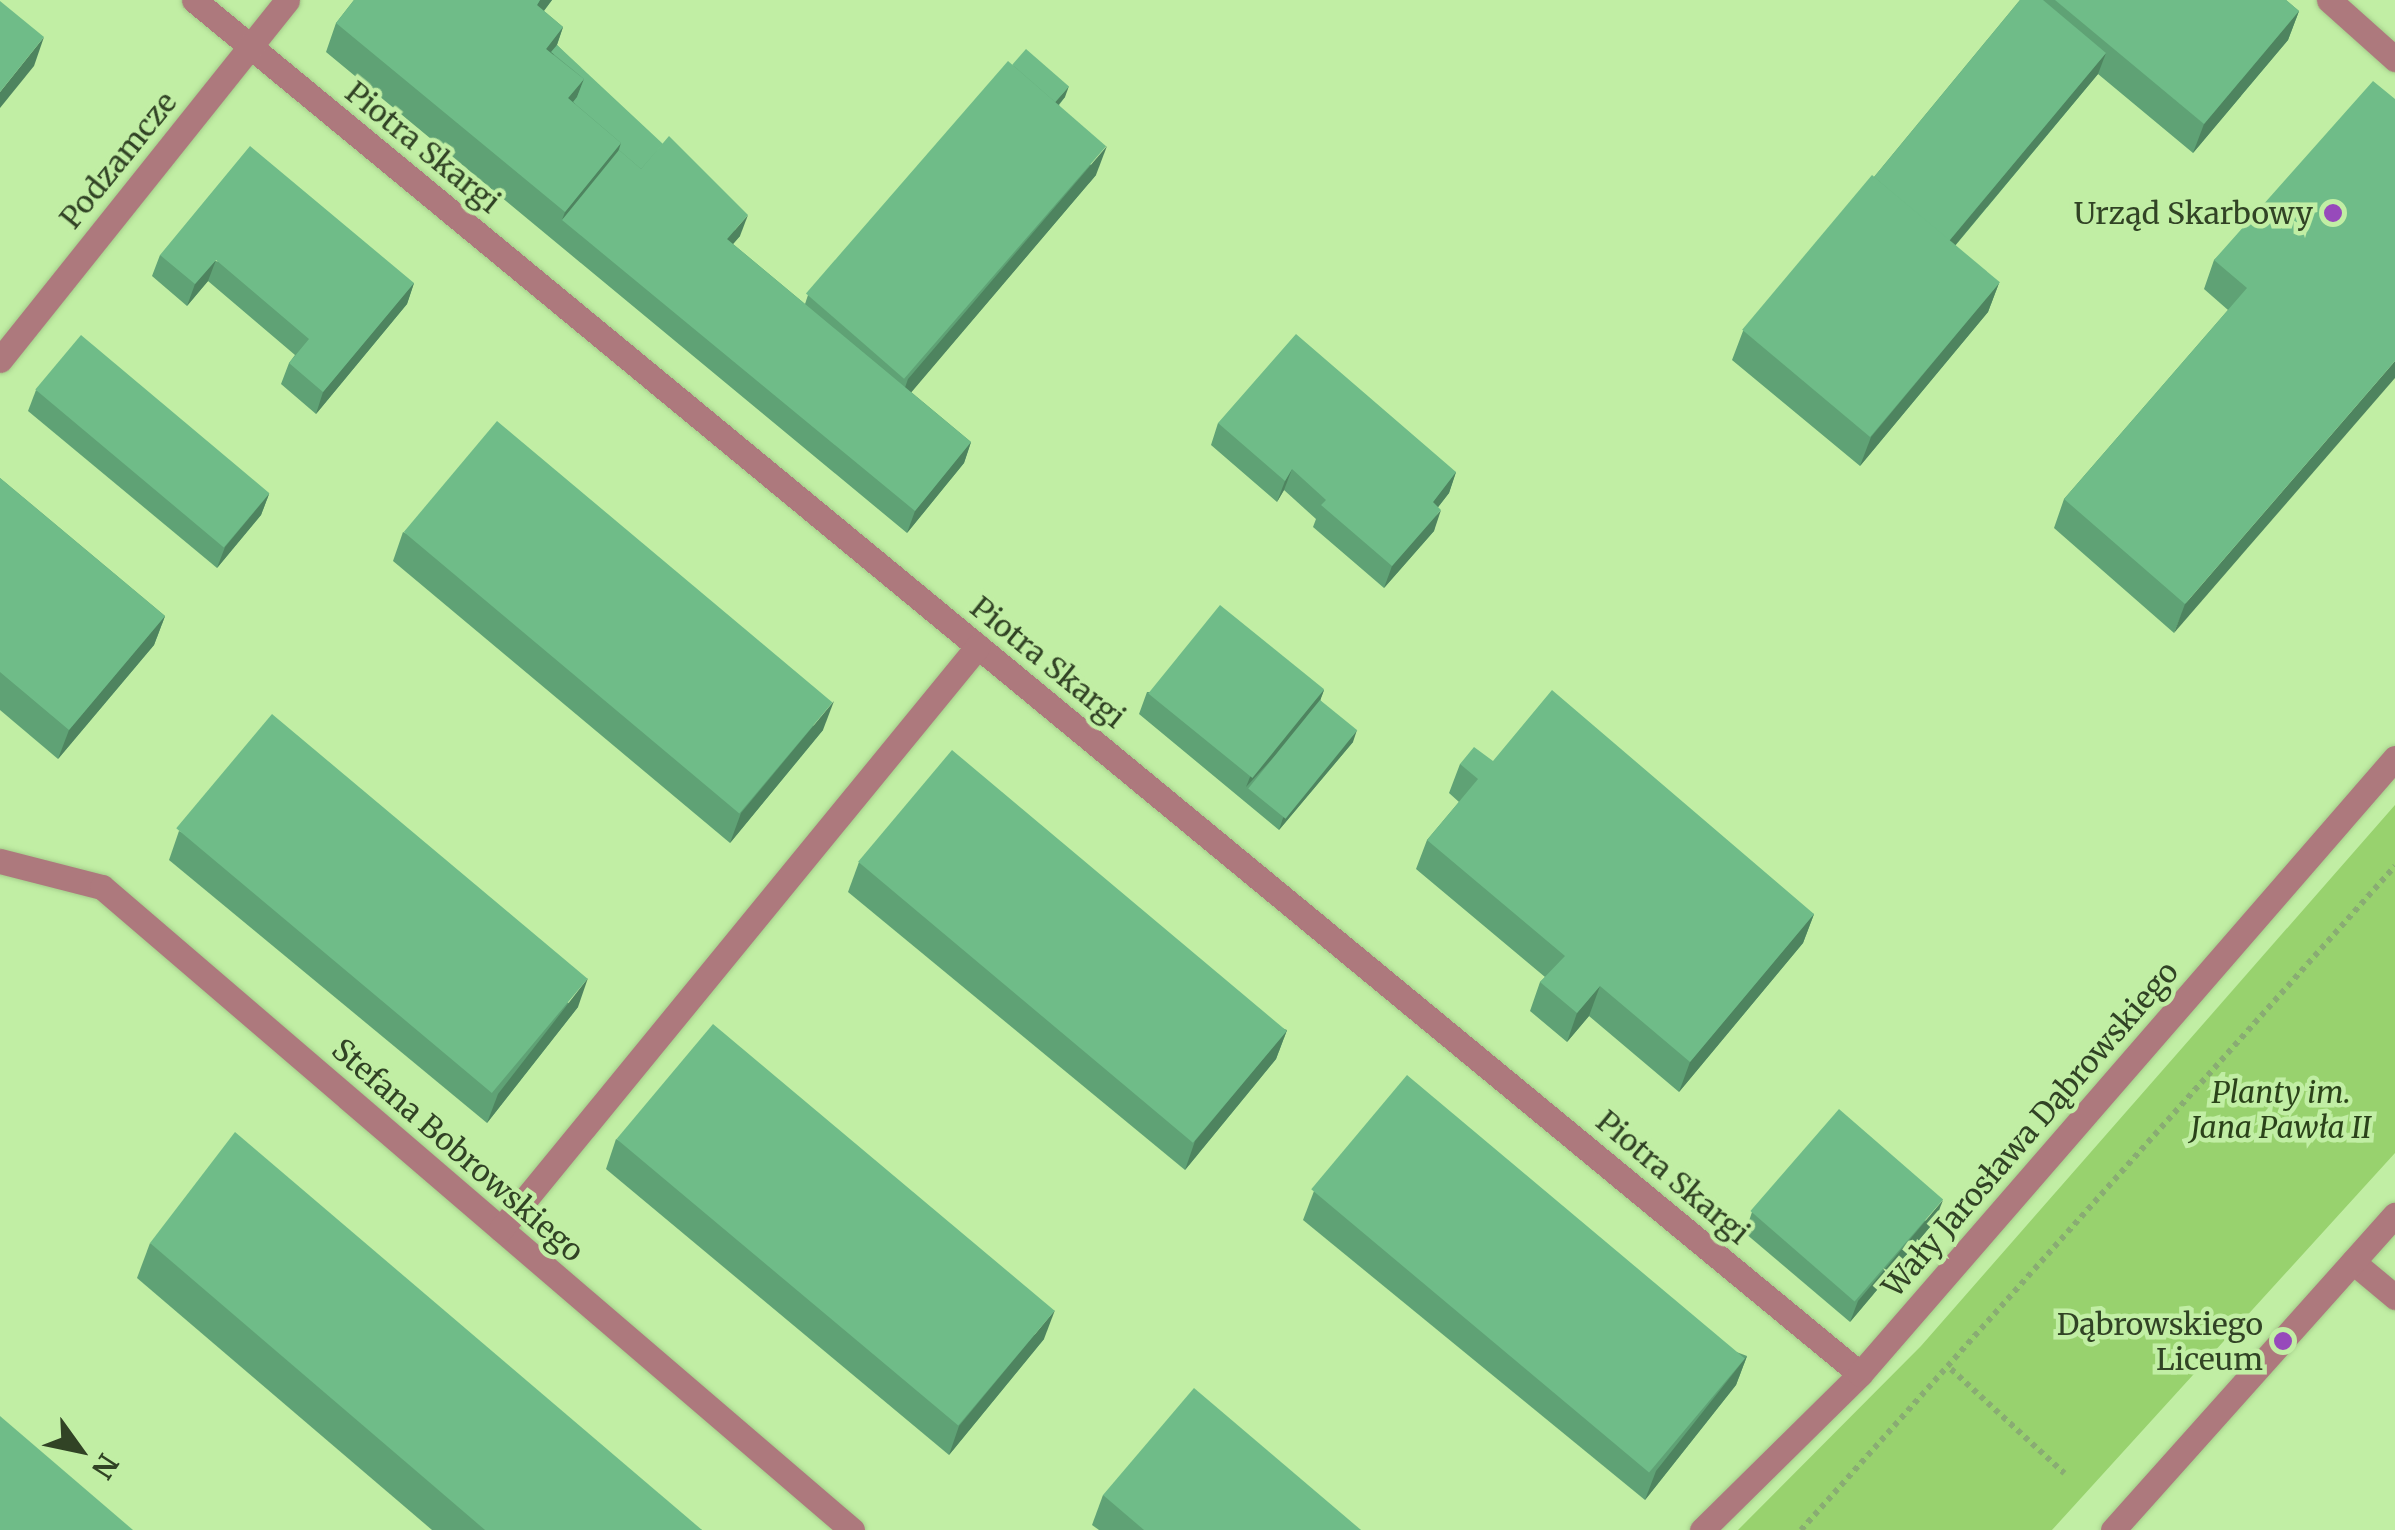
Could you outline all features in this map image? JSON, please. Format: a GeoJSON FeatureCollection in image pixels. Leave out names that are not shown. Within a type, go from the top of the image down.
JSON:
{"type":"FeatureCollection","features":[{"type":"Feature","properties":{"kind":"street","name":"Piotra Skargi"},"geometry":{"type":"LineString","coordinates":[[194,0],[1860,1374]]}},
{"type":"Feature","properties":{"kind":"street","name":"Podzamcze"},"geometry":{"type":"LineString","coordinates":[[0,360],[287,0]]}},
{"type":"Feature","properties":{"kind":"street"},"geometry":{"type":"LineString","coordinates":[[2329,0],[2395,58]]}},
{"type":"Feature","properties":{"kind":"street"},"geometry":{"type":"LineString","coordinates":[[500,1229],[978,646]]}},
{"type":"Feature","properties":{"kind":"street","name":"Wały Jarosława Dąbrowskiego"},"geometry":{"type":"LineString","coordinates":[[1702,1530],[1860,1374],[2395,758]]}},
{"type":"Feature","properties":{"kind":"street","name":"Stefana Bobrowskiego"},"geometry":{"type":"LineString","coordinates":[[0,860],[102,888],[852,1530]]}},
{"type":"Feature","properties":{"kind":"street"},"geometry":{"type":"LineString","coordinates":[[2113,1530],[2395,1215]]}},
{"type":"Feature","properties":{"kind":"street"},"geometry":{"type":"LineString","coordinates":[[2353,1262],[2395,1297]]}},
{"type":"Feature","properties":{"kind":"path"},"geometry":{"type":"LineString","coordinates":[[1802,1530],[1950,1369],[2395,866]]}},
{"type":"Feature","properties":{"kind":"path"},"geometry":{"type":"LineString","coordinates":[[1950,1369],[2064,1473]]}},
{"type":"Feature","properties":{"kind":"green space","name":"Planty im. Jana Pawła II"},"geometry":{"type":"Polygon","coordinates":[[[2395,805],[2395,1153],[2052,1530],[1738,1530],[1921,1346],[2395,805]]]}},
{"type":"Feature","properties":{"kind":"building"},"geometry":{"type":"Polygon","coordinates":[[[354,0],[540,0],[537,5],[563,27],[546,49],[584,79],[568,98],[621,143],[565,212],[336,23],[354,0]]]}},
{"type":"Feature","properties":{"kind":"building"},"geometry":{"type":"Polygon","coordinates":[[[2020,0],[2043,0],[2106,53],[1949,241],[1874,177],[2020,0]]]}},
{"type":"Feature","properties":{"kind":"building"},"geometry":{"type":"Polygon","coordinates":[[[2055,0],[2286,0],[2299,11],[2204,124],[2055,0]]]}},
{"type":"Feature","properties":{"kind":"building"},"geometry":{"type":"Polygon","coordinates":[[[0,1],[44,37],[0,92],[0,1]]]}},
{"type":"Feature","properties":{"kind":"building"},"geometry":{"type":"Polygon","coordinates":[[[557,45],[663,144],[641,169],[619,150],[621,143],[573,102],[584,79],[551,52],[557,45]]]}},
{"type":"Feature","properties":{"kind":"building"},"geometry":{"type":"Polygon","coordinates":[[[1026,49],[1069,86],[1055,102],[1012,65],[1026,49]]]}},
{"type":"Feature","properties":{"kind":"building"},"geometry":{"type":"Polygon","coordinates":[[[1008,61],[1106,146],[904,379],[806,293],[1008,61]]]}},
{"type":"Feature","properties":{"kind":"building"},"geometry":{"type":"Polygon","coordinates":[[[2373,81],[2395,99],[2395,361],[2185,604],[2064,499],[2247,288],[2214,260],[2373,81]]]}},
{"type":"Feature","properties":{"kind":"building"},"geometry":{"type":"Polygon","coordinates":[[[669,136],[748,215],[727,239],[971,442],[915,511],[562,220],[619,150],[641,169],[669,136]]]}},
{"type":"Feature","properties":{"kind":"building"},"geometry":{"type":"Polygon","coordinates":[[[250,146],[414,283],[323,392],[289,363],[309,339],[216,260],[195,284],[160,255],[250,146]]]}},
{"type":"Feature","properties":{"kind":"building"},"geometry":{"type":"Polygon","coordinates":[[[1872,175],[2000,282],[1870,437],[1742,330],[1872,175]]]}},
{"type":"Feature","properties":{"kind":"building"},"geometry":{"type":"Polygon","coordinates":[[[1296,334],[1456,472],[1433,502],[1441,510],[1392,566],[1321,505],[1326,500],[1292,469],[1285,481],[1218,423],[1296,334]]]}},
{"type":"Feature","properties":{"kind":"building"},"geometry":{"type":"Polygon","coordinates":[[[81,335],[269,493],[224,548],[35,389],[81,335]]]}},
{"type":"Feature","properties":{"kind":"building"},"geometry":{"type":"Polygon","coordinates":[[[497,421],[833,703],[739,814],[404,532],[497,421]]]}},
{"type":"Feature","properties":{"kind":"building"},"geometry":{"type":"Polygon","coordinates":[[[0,478],[165,616],[69,730],[0,672],[0,478]]]}},
{"type":"Feature","properties":{"kind":"building"},"geometry":{"type":"Polygon","coordinates":[[[1220,605],[1324,689],[1252,778],[1148,694],[1220,605]]]}},
{"type":"Feature","properties":{"kind":"building"},"geometry":{"type":"Polygon","coordinates":[[[1552,690],[1814,914],[1690,1062],[1600,986],[1577,1013],[1540,982],[1565,956],[1427,840],[1478,779],[1460,764],[1474,747],[1493,761],[1552,690]]]}},
{"type":"Feature","properties":{"kind":"building"},"geometry":{"type":"Polygon","coordinates":[[[1320,700],[1357,730],[1286,819],[1248,789],[1320,700]]]}},
{"type":"Feature","properties":{"kind":"building"},"geometry":{"type":"Polygon","coordinates":[[[272,714],[588,979],[492,1093],[176,828],[272,714]]]}},
{"type":"Feature","properties":{"kind":"building"},"geometry":{"type":"Polygon","coordinates":[[[952,750],[1287,1031],[1193,1143],[858,862],[952,750]]]}},
{"type":"Feature","properties":{"kind":"building"},"geometry":{"type":"Polygon","coordinates":[[[713,1024],[1055,1311],[958,1426],[617,1139],[713,1024]]]}},
{"type":"Feature","properties":{"kind":"building"},"geometry":{"type":"Polygon","coordinates":[[[1407,1075],[1745,1358],[1649,1473],[1311,1189],[1407,1075]]]}},
{"type":"Feature","properties":{"kind":"building"},"geometry":{"type":"Polygon","coordinates":[[[1839,1109],[1943,1200],[1855,1301],[1750,1211],[1839,1109]]]}},
{"type":"Feature","properties":{"kind":"building"},"geometry":{"type":"Polygon","coordinates":[[[235,1132],[702,1530],[485,1530],[150,1243],[235,1132]]]}},
{"type":"Feature","properties":{"kind":"building"},"geometry":{"type":"Polygon","coordinates":[[[1194,1388],[1361,1530],[1144,1530],[1103,1495],[1194,1388]]]}},
{"type":"Feature","properties":{"kind":"building"},"geometry":{"type":"Polygon","coordinates":[[[0,1416],[133,1530],[0,1530],[0,1416]]]}},
{"type":"Feature","properties":{"kind":"place","name":"Urząd Skarbowy"},"geometry":{"type":"Point","coordinates":[2333,213]}},
{"type":"Feature","properties":{"kind":"place","name":"Dąbrowskiego Liceum"},"geometry":{"type":"Point","coordinates":[2283,1341]}}]}
